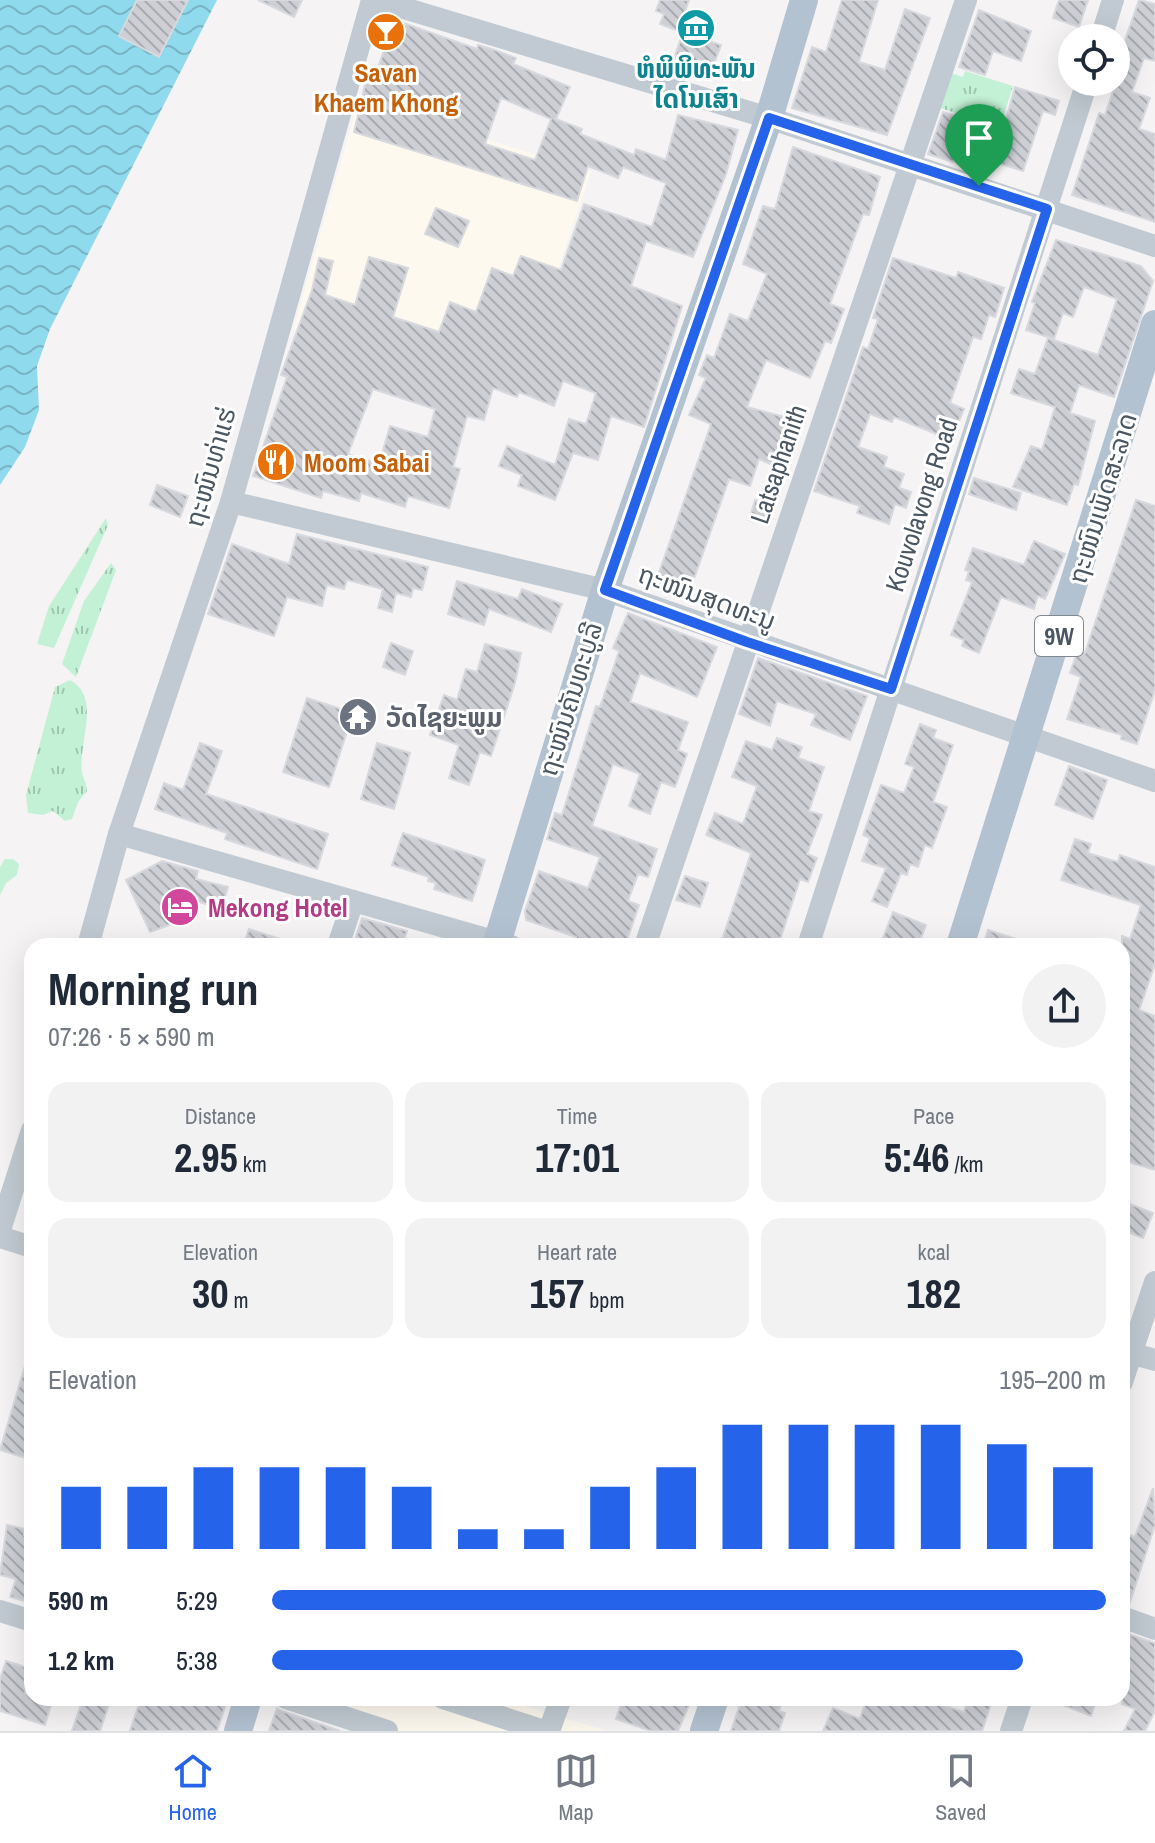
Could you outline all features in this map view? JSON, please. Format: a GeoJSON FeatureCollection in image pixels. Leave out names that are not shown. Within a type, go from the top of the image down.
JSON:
{"type":"FeatureCollection","features":[{"type":"Feature","properties":{"kind":"main road","name":"ຖະໜົນຄັນທະບູລີ"},"geometry":{"type":"LineString","coordinates":[[503,938],[605,590],[769,118],[804,0]]}},
{"type":"Feature","properties":{"kind":"main road","name":"ຖະໜົນເພັດສະລາດ"},"geometry":{"type":"LineString","coordinates":[[963,938],[1155,324]]}},
{"type":"Feature","properties":{"kind":"main road"},"geometry":{"type":"LineString","coordinates":[[238,1731],[246,1706]]}},
{"type":"Feature","properties":{"kind":"main road"},"geometry":{"type":"LineString","coordinates":[[704,1731],[712,1706]]}},
{"type":"Feature","properties":{"kind":"street"},"geometry":{"type":"LineString","coordinates":[[375,0],[769,118],[1155,246]]}},
{"type":"Feature","properties":{"kind":"street","name":"ຖະໜົນທ່າແຮ່"},"geometry":{"type":"LineString","coordinates":[[90,938],[119,834],[231,502],[375,0]]}},
{"type":"Feature","properties":{"kind":"street","name":"Latsaphanith"},"geometry":{"type":"LineString","coordinates":[[648,938],[966,0]]}},
{"type":"Feature","properties":{"kind":"street"},"geometry":{"type":"LineString","coordinates":[[1105,24],[1113,0]]}},
{"type":"Feature","properties":{"kind":"street","name":"Kouvolavong Road"},"geometry":{"type":"LineString","coordinates":[[811,938],[1083,96]]}},
{"type":"Feature","properties":{"kind":"street","name":"ຖະໜົນສຸດທະນູ"},"geometry":{"type":"LineString","coordinates":[[231,502],[605,590],[747,642],[1155,781]]}},
{"type":"Feature","properties":{"kind":"street"},"geometry":{"type":"LineString","coordinates":[[119,834],[477,938]]}},
{"type":"Feature","properties":{"kind":"street"},"geometry":{"type":"LineString","coordinates":[[341,938],[353,901]]}},
{"type":"Feature","properties":{"kind":"street"},"geometry":{"type":"LineString","coordinates":[[0,1230],[24,1155]]}},
{"type":"Feature","properties":{"kind":"street"},"geometry":{"type":"LineString","coordinates":[[0,1237],[24,1244]]}},
{"type":"Feature","properties":{"kind":"street"},"geometry":{"type":"LineString","coordinates":[[1130,1342],[1155,1282]]}},
{"type":"Feature","properties":{"kind":"street"},"geometry":{"type":"LineString","coordinates":[[1130,1353],[1155,1360]]}},
{"type":"Feature","properties":{"kind":"street"},"geometry":{"type":"LineString","coordinates":[[0,1611],[24,1618]]}},
{"type":"Feature","properties":{"kind":"street"},"geometry":{"type":"LineString","coordinates":[[1130,1620],[1155,1629]]}},
{"type":"Feature","properties":{"kind":"street"},"geometry":{"type":"LineString","coordinates":[[310,1706],[381,1730]]}},
{"type":"Feature","properties":{"kind":"street"},"geometry":{"type":"LineString","coordinates":[[468,1706],[547,1731],[558,1706]]}},
{"type":"Feature","properties":{"kind":"street"},"geometry":{"type":"LineString","coordinates":[[1011,1731],[1019,1706]]}},
{"type":"Feature","properties":{"kind":"shaded area"},"geometry":{"type":"Polygon","coordinates":[[[359,99],[591,172],[515,396],[293,330],[359,99]]]}},
{"type":"Feature","properties":{"kind":"shaded area"},"geometry":{"type":"Polygon","coordinates":[[[286,1706],[526,1706],[607,1731],[365,1731],[286,1706]]]}},
{"type":"Feature","properties":{"kind":"green space"},"geometry":{"type":"Polygon","coordinates":[[[965,71],[1013,86],[1000,127],[940,108],[951,73],[963,77],[965,71]]]}},
{"type":"Feature","properties":{"kind":"green space"},"geometry":{"type":"Polygon","coordinates":[[[106,518],[108,525],[54,648],[37,644],[49,606],[106,518]]]}},
{"type":"Feature","properties":{"kind":"green space"},"geometry":{"type":"Polygon","coordinates":[[[111,563],[116,570],[76,677],[62,664],[84,601],[111,563]]]}},
{"type":"Feature","properties":{"kind":"green space"},"geometry":{"type":"Polygon","coordinates":[[[70,680],[80,688],[87,709],[82,772],[87,791],[78,802],[72,819],[65,821],[53,811],[43,815],[28,813],[26,795],[55,687],[70,680]]]}},
{"type":"Feature","properties":{"kind":"green space"},"geometry":{"type":"Polygon","coordinates":[[[5,859],[13,859],[19,864],[17,875],[6,883],[0,895],[0,867],[5,859]]]}},
{"type":"Feature","properties":{"kind":"water"},"geometry":{"type":"Polygon","coordinates":[[[0,0],[217,0],[50,329],[37,366],[39,410],[25,447],[0,485],[0,0]]]}},
{"type":"Feature","properties":{"kind":"building"},"geometry":{"type":"Polygon","coordinates":[[[137,0],[188,0],[159,57],[119,36],[137,0]]]}},
{"type":"Feature","properties":{"kind":"building"},"geometry":{"type":"Polygon","coordinates":[[[258,0],[302,0],[294,17],[258,0]]]}},
{"type":"Feature","properties":{"kind":"building"},"geometry":{"type":"Polygon","coordinates":[[[660,0],[689,0],[678,31],[660,24],[664,14],[656,11],[660,0]]]}},
{"type":"Feature","properties":{"kind":"building"},"geometry":{"type":"Polygon","coordinates":[[[842,0],[878,0],[859,62],[885,70],[905,9],[930,18],[887,135],[792,108],[812,47],[826,52],[842,0]]]}},
{"type":"Feature","properties":{"kind":"building"},"geometry":{"type":"Polygon","coordinates":[[[1059,0],[1088,0],[1080,24],[1053,18],[1059,0]]]}},
{"type":"Feature","properties":{"kind":"building"},"geometry":{"type":"Polygon","coordinates":[[[1139,0],[1155,4],[1155,61],[1144,58],[1132,92],[1150,98],[1139,129],[1155,134],[1155,222],[1072,195],[1099,113],[1105,115],[1111,96],[1130,96],[1130,26],[1139,0]]]}},
{"type":"Feature","properties":{"kind":"building"},"geometry":{"type":"Polygon","coordinates":[[[979,10],[1031,31],[1021,61],[993,51],[985,75],[959,67],[979,10]]]}},
{"type":"Feature","properties":{"kind":"building"},"geometry":{"type":"Polygon","coordinates":[[[395,20],[477,49],[478,45],[516,58],[513,64],[570,87],[556,119],[582,129],[580,134],[634,155],[636,149],[666,160],[678,115],[738,130],[726,174],[693,257],[646,241],[631,286],[682,306],[644,427],[611,416],[598,460],[573,453],[555,500],[518,486],[522,475],[499,466],[507,446],[555,465],[569,419],[586,424],[596,393],[563,381],[554,406],[519,392],[517,397],[493,388],[484,420],[467,416],[453,467],[460,469],[449,508],[408,496],[405,507],[361,493],[359,501],[323,491],[321,498],[253,476],[287,377],[281,375],[312,290],[319,258],[333,261],[325,295],[355,305],[369,257],[408,268],[393,317],[439,332],[450,302],[476,312],[492,268],[513,276],[521,256],[561,270],[584,204],[652,227],[666,183],[623,167],[618,178],[588,166],[577,201],[354,132],[369,68],[377,70],[395,20]],[[501,98],[485,144],[535,160],[551,119],[501,98]],[[373,389],[348,454],[379,464],[390,426],[428,437],[435,409],[373,389]]]}},
{"type":"Feature","properties":{"kind":"building"},"geometry":{"type":"Polygon","coordinates":[[[683,32],[721,45],[710,75],[673,62],[683,32]]]}},
{"type":"Feature","properties":{"kind":"building"},"geometry":{"type":"Polygon","coordinates":[[[1015,87],[1059,101],[1055,115],[1043,111],[1023,171],[985,159],[983,166],[955,157],[953,162],[928,154],[943,112],[1003,130],[1015,87]]]}},
{"type":"Feature","properties":{"kind":"building"},"geometry":{"type":"Polygon","coordinates":[[[793,147],[880,177],[869,215],[863,214],[830,304],[844,309],[831,343],[825,341],[810,378],[766,360],[747,407],[796,420],[782,469],[759,459],[750,486],[729,479],[688,596],[655,584],[711,424],[689,415],[706,378],[699,375],[707,355],[714,358],[730,314],[748,321],[767,274],[743,264],[763,206],[775,209],[793,147]]]}},
{"type":"Feature","properties":{"kind":"building"},"geometry":{"type":"Polygon","coordinates":[[[436,208],[469,221],[458,247],[425,234],[436,208]]]}},
{"type":"Feature","properties":{"kind":"building"},"geometry":{"type":"Polygon","coordinates":[[[1056,240],[1141,266],[1153,281],[1114,397],[1079,385],[1070,413],[1095,421],[1078,485],[1074,484],[1067,505],[1013,487],[1031,446],[1042,450],[1055,407],[1011,393],[1019,369],[1035,374],[1048,338],[1098,355],[1117,299],[1084,287],[1073,317],[1063,313],[1054,339],[1026,330],[1035,303],[1032,302],[1056,240]]]}},
{"type":"Feature","properties":{"kind":"building"},"geometry":{"type":"Polygon","coordinates":[[[893,258],[956,278],[958,272],[1004,288],[995,317],[989,315],[981,339],[973,337],[950,403],[964,409],[951,440],[894,417],[892,422],[870,414],[858,447],[887,457],[884,467],[904,474],[899,488],[911,492],[906,508],[895,504],[889,524],[857,513],[860,506],[814,491],[863,347],[868,349],[878,319],[873,318],[893,258]]]}},
{"type":"Feature","properties":{"kind":"building"},"geometry":{"type":"Polygon","coordinates":[[[974,478],[1021,493],[1016,510],[969,494],[974,478]]]}},
{"type":"Feature","properties":{"kind":"building"},"geometry":{"type":"Polygon","coordinates":[[[157,485],[188,496],[180,517],[150,505],[157,485]]]}},
{"type":"Feature","properties":{"kind":"building"},"geometry":{"type":"Polygon","coordinates":[[[755,500],[775,506],[769,526],[749,520],[755,500]]]}},
{"type":"Feature","properties":{"kind":"building"},"geometry":{"type":"Polygon","coordinates":[[[1136,500],[1155,506],[1155,690],[1137,744],[1121,739],[1122,735],[1067,719],[1081,677],[1070,673],[1078,650],[1085,653],[1136,500]]]}},
{"type":"Feature","properties":{"kind":"building"},"geometry":{"type":"Polygon","coordinates":[[[297,534],[428,567],[422,590],[413,588],[411,597],[396,593],[392,612],[378,608],[383,589],[347,580],[344,589],[327,585],[322,606],[287,597],[274,636],[208,614],[232,544],[289,564],[297,534]]]}},
{"type":"Feature","properties":{"kind":"building"},"geometry":{"type":"Polygon","coordinates":[[[1034,541],[1065,554],[1045,599],[1038,596],[1034,609],[1001,597],[979,653],[962,646],[964,640],[951,635],[972,582],[966,580],[969,571],[965,570],[973,548],[1024,565],[1034,541]]]}},
{"type":"Feature","properties":{"kind":"building"},"geometry":{"type":"Polygon","coordinates":[[[457,581],[518,599],[522,589],[562,604],[551,632],[489,609],[484,625],[448,614],[457,581]]]}},
{"type":"Feature","properties":{"kind":"building"},"geometry":{"type":"Polygon","coordinates":[[[628,613],[717,647],[697,697],[640,673],[630,702],[688,722],[678,750],[687,754],[675,787],[661,782],[650,814],[629,806],[640,774],[613,764],[592,826],[657,849],[648,877],[638,874],[628,901],[639,905],[628,938],[576,938],[526,920],[525,911],[539,871],[588,888],[600,857],[547,839],[555,813],[562,815],[596,706],[600,707],[619,651],[613,648],[628,613]]]}},
{"type":"Feature","properties":{"kind":"building"},"geometry":{"type":"Polygon","coordinates":[[[391,643],[413,651],[405,675],[383,667],[391,643]]]}},
{"type":"Feature","properties":{"kind":"building"},"geometry":{"type":"Polygon","coordinates":[[[485,644],[521,653],[515,683],[491,756],[480,752],[469,785],[449,778],[459,745],[430,735],[444,695],[457,700],[466,669],[477,672],[485,644]]]}},
{"type":"Feature","properties":{"kind":"building"},"geometry":{"type":"Polygon","coordinates":[[[758,658],[867,696],[850,740],[811,725],[816,714],[777,701],[770,726],[739,714],[758,658]]]}},
{"type":"Feature","properties":{"kind":"building"},"geometry":{"type":"Polygon","coordinates":[[[307,698],[353,713],[329,787],[283,772],[307,698]]]}},
{"type":"Feature","properties":{"kind":"building"},"geometry":{"type":"Polygon","coordinates":[[[920,724],[936,730],[933,738],[953,745],[933,802],[947,807],[932,848],[925,845],[918,867],[910,864],[907,875],[901,873],[887,907],[872,901],[886,868],[862,861],[870,838],[863,835],[881,785],[904,793],[914,767],[905,764],[920,724]]]}},
{"type":"Feature","properties":{"kind":"building"},"geometry":{"type":"Polygon","coordinates":[[[777,738],[802,747],[798,758],[824,767],[809,811],[822,815],[807,854],[817,858],[808,882],[800,879],[781,938],[723,938],[751,853],[706,835],[715,813],[743,824],[757,786],[732,777],[746,741],[772,750],[777,738]]]}},
{"type":"Feature","properties":{"kind":"building"},"geometry":{"type":"Polygon","coordinates":[[[200,743],[222,751],[206,794],[328,834],[317,869],[225,839],[227,833],[155,809],[164,783],[183,790],[200,743]]]}},
{"type":"Feature","properties":{"kind":"building"},"geometry":{"type":"Polygon","coordinates":[[[377,743],[410,753],[394,809],[361,799],[377,743]]]}},
{"type":"Feature","properties":{"kind":"building"},"geometry":{"type":"Polygon","coordinates":[[[1069,766],[1107,780],[1093,819],[1055,805],[1069,766]]]}},
{"type":"Feature","properties":{"kind":"building"},"geometry":{"type":"Polygon","coordinates":[[[403,833],[485,860],[472,901],[434,889],[436,883],[428,881],[429,877],[392,865],[403,833]]]}},
{"type":"Feature","properties":{"kind":"building"},"geometry":{"type":"Polygon","coordinates":[[[1075,839],[1091,844],[1088,853],[1118,862],[1120,855],[1155,867],[1155,964],[1139,1010],[1155,1016],[1155,1170],[1130,1162],[1130,939],[1141,905],[1061,880],[1075,839]]]}},
{"type":"Feature","properties":{"kind":"building"},"geometry":{"type":"Polygon","coordinates":[[[162,861],[198,871],[196,879],[228,887],[222,908],[187,899],[194,916],[150,932],[126,880],[162,861]]]}},
{"type":"Feature","properties":{"kind":"building"},"geometry":{"type":"Polygon","coordinates":[[[685,876],[708,883],[700,907],[676,900],[685,876]]]}},
{"type":"Feature","properties":{"kind":"building"},"geometry":{"type":"Polygon","coordinates":[[[893,912],[926,925],[921,938],[883,938],[893,912]]]}},
{"type":"Feature","properties":{"kind":"building"},"geometry":{"type":"Polygon","coordinates":[[[362,918],[407,931],[405,938],[356,938],[362,918]]]}},
{"type":"Feature","properties":{"kind":"building"},"geometry":{"type":"Polygon","coordinates":[[[249,929],[277,938],[246,938],[249,929]]]}},
{"type":"Feature","properties":{"kind":"building"},"geometry":{"type":"Polygon","coordinates":[[[988,930],[1013,938],[986,938],[988,930]]]}},
{"type":"Feature","properties":{"kind":"building"},"geometry":{"type":"Polygon","coordinates":[[[1130,1204],[1153,1213],[1143,1238],[1130,1233],[1130,1204]]]}},
{"type":"Feature","properties":{"kind":"building"},"geometry":{"type":"Polygon","coordinates":[[[24,1369],[24,1458],[0,1450],[24,1369]]]}},
{"type":"Feature","properties":{"kind":"building"},"geometry":{"type":"Polygon","coordinates":[[[1153,1488],[1155,1525],[1130,1602],[1130,1535],[1135,1537],[1153,1488]]]}},
{"type":"Feature","properties":{"kind":"building"},"geometry":{"type":"Polygon","coordinates":[[[7,1525],[24,1529],[24,1601],[10,1597],[16,1579],[0,1575],[7,1525]]]}},
{"type":"Feature","properties":{"kind":"building"},"geometry":{"type":"Polygon","coordinates":[[[1130,1635],[1155,1643],[1155,1711],[1145,1731],[1124,1731],[1135,1709],[1127,1706],[1130,1706],[1130,1635]]]}},
{"type":"Feature","properties":{"kind":"building"},"geometry":{"type":"Polygon","coordinates":[[[6,1661],[24,1667],[24,1706],[51,1706],[45,1725],[0,1711],[0,1679],[6,1661]]]}},
{"type":"Feature","properties":{"kind":"building"},"geometry":{"type":"Polygon","coordinates":[[[80,1706],[108,1706],[100,1731],[72,1731],[80,1706]]]}},
{"type":"Feature","properties":{"kind":"building"},"geometry":{"type":"Polygon","coordinates":[[[138,1706],[225,1706],[217,1731],[130,1731],[138,1706]]]}},
{"type":"Feature","properties":{"kind":"building"},"geometry":{"type":"Polygon","coordinates":[[[620,1706],[689,1706],[678,1731],[651,1731],[616,1719],[620,1706]]]}},
{"type":"Feature","properties":{"kind":"building"},"geometry":{"type":"Polygon","coordinates":[[[739,1706],[781,1706],[779,1711],[785,1713],[779,1731],[731,1731],[739,1706]]]}},
{"type":"Feature","properties":{"kind":"building"},"geometry":{"type":"Polygon","coordinates":[[[864,1706],[946,1706],[964,1712],[966,1706],[990,1706],[982,1731],[823,1731],[833,1708],[860,1719],[864,1706]]]}},
{"type":"Feature","properties":{"kind":"building"},"geometry":{"type":"Polygon","coordinates":[[[1065,1706],[1094,1706],[1091,1716],[1065,1706]]]}},
{"type":"Feature","properties":{"kind":"building"},"geometry":{"type":"Polygon","coordinates":[[[277,1708],[282,1711],[340,1731],[269,1731],[277,1708]]]}},
{"type":"Feature","properties":{"kind":"place","name":"ຫໍພິພິທະພັນ ໄດໂນເສົາ"},"geometry":{"type":"Point","coordinates":[696,28]}},
{"type":"Feature","properties":{"kind":"place","name":"Savan Khaem Khong"},"geometry":{"type":"Point","coordinates":[386,32]}},
{"type":"Feature","properties":{"kind":"place","name":"Moom Sabai"},"geometry":{"type":"Point","coordinates":[276,462]}},
{"type":"Feature","properties":{"kind":"place","name":"ວັດໄຊຍະພູມ"},"geometry":{"type":"Point","coordinates":[358,717]}},
{"type":"Feature","properties":{"kind":"place","name":"Mekong Hotel"},"geometry":{"type":"Point","coordinates":[180,907]}},
{"type":"Feature","properties":{"kind":"route"},"geometry":{"type":"LineString","coordinates":[[769,118],[979,186],[1047,209],[891,689],[747,642],[605,590],[769,118]]}}]}
